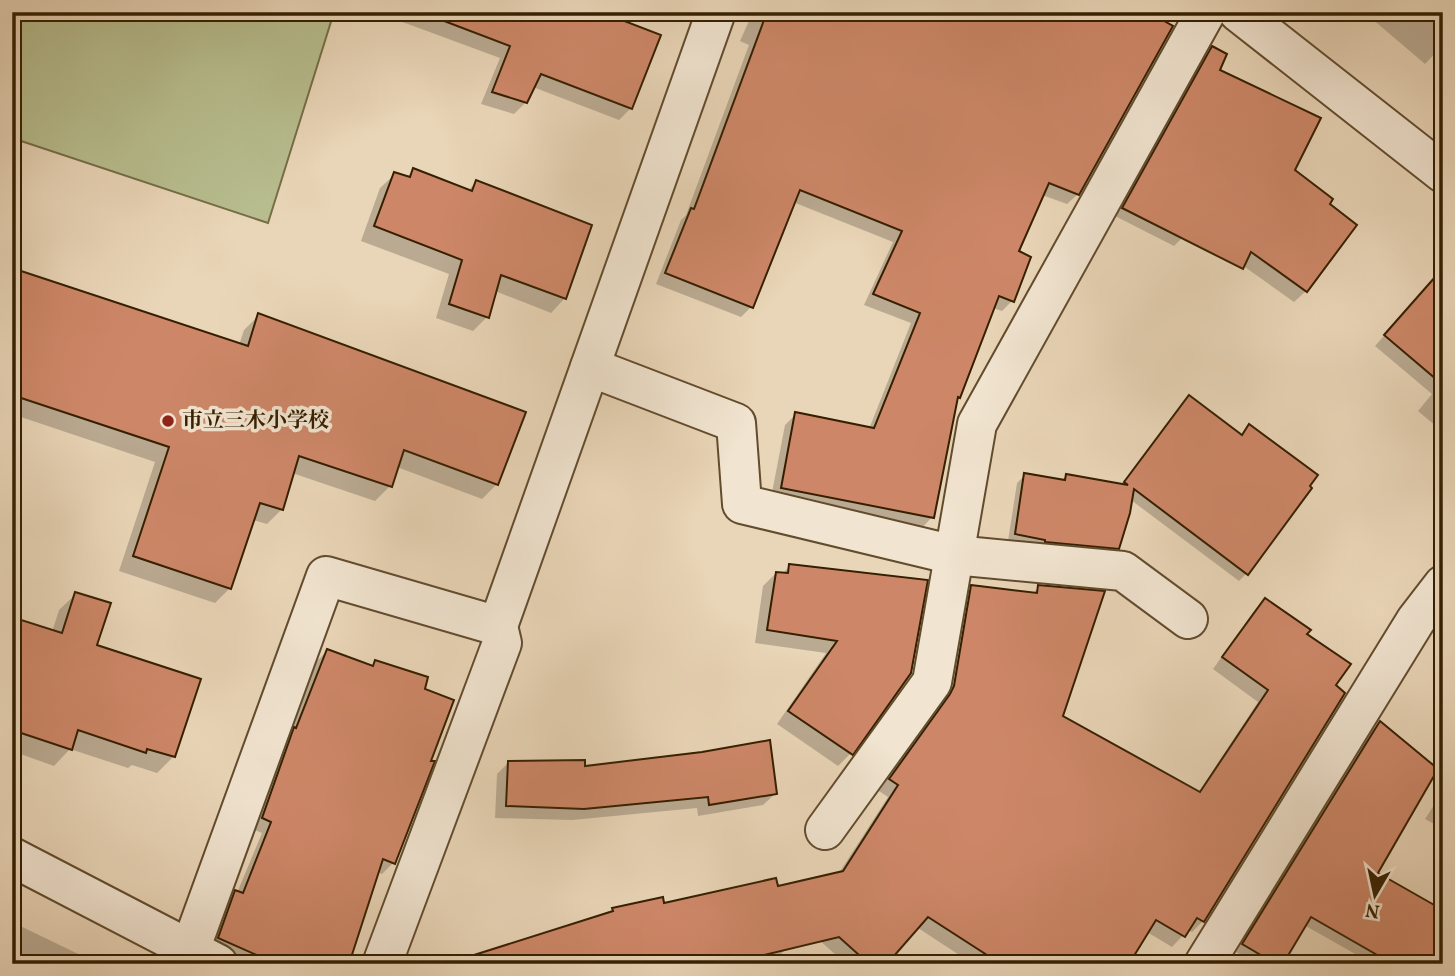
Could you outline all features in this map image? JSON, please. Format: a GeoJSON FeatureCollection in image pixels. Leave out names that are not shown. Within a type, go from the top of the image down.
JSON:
{"type":"FeatureCollection","features":[{"type":"Feature","properties":{"kind":"street"},"geometry":{"type":"LineString","coordinates":[[382,964],[502,643],[498,626],[716,12]]}},
{"type":"Feature","properties":{"kind":"street"},"geometry":{"type":"LineString","coordinates":[[825,830],[932,682],[977,425],[1206,12]]}},
{"type":"Feature","properties":{"kind":"street"},"geometry":{"type":"LineString","coordinates":[[1238,12],[1443,173]]}},
{"type":"Feature","properties":{"kind":"street"},"geometry":{"type":"LineString","coordinates":[[590,367],[736,423],[742,503],[954,555],[1123,571],[1188,618]]}},
{"type":"Feature","properties":{"kind":"street"},"geometry":{"type":"LineString","coordinates":[[12,857],[204,957],[326,576],[498,626]]}},
{"type":"Feature","properties":{"kind":"street"},"geometry":{"type":"LineString","coordinates":[[1204,964],[1416,620],[1443,586]]}},
{"type":"Feature","properties":{"kind":"green space"},"geometry":{"type":"Polygon","coordinates":[[[12,12],[334,12],[268,223],[12,138],[12,12]]]}},
{"type":"Feature","properties":{"kind":"building"},"geometry":{"type":"Polygon","coordinates":[[[431,12],[601,12],[661,35],[632,109],[541,74],[527,103],[492,92],[510,46],[431,16],[431,12]]]}},
{"type":"Feature","properties":{"kind":"building"},"geometry":{"type":"Polygon","coordinates":[[[767,12],[1148,12],[1173,26],[1079,195],[1049,183],[1019,251],[1031,257],[1014,302],[999,296],[960,398],[958,397],[934,518],[781,488],[795,412],[874,428],[920,313],[873,294],[902,231],[800,190],[753,308],[665,273],[691,208],[694,209],[767,12]]]}},
{"type":"Feature","properties":{"kind":"building"},"geometry":{"type":"Polygon","coordinates":[[[1212,46],[1227,54],[1220,70],[1321,118],[1295,170],[1333,199],[1330,204],[1357,225],[1307,292],[1251,252],[1243,269],[1122,208],[1212,46]]]}},
{"type":"Feature","properties":{"kind":"building"},"geometry":{"type":"Polygon","coordinates":[[[413,168],[472,191],[476,180],[592,225],[566,299],[501,275],[489,318],[449,304],[462,260],[374,226],[394,172],[410,177],[413,168]]]}},
{"type":"Feature","properties":{"kind":"building"},"geometry":{"type":"Polygon","coordinates":[[[12,268],[248,346],[258,313],[526,412],[498,485],[404,450],[392,487],[299,456],[283,510],[260,503],[231,589],[133,556],[169,447],[12,395],[12,268]]]}},
{"type":"Feature","properties":{"kind":"building"},"geometry":{"type":"Polygon","coordinates":[[[1443,268],[1443,385],[1384,335],[1443,268]]]}},
{"type":"Feature","properties":{"kind":"building"},"geometry":{"type":"Polygon","coordinates":[[[1189,395],[1242,435],[1249,424],[1318,475],[1310,486],[1312,488],[1248,575],[1134,489],[1119,549],[1045,542],[1015,534],[1024,473],[1065,480],[1066,474],[1128,485],[1124,482],[1189,395]]]}},
{"type":"Feature","properties":{"kind":"building"},"geometry":{"type":"Polygon","coordinates":[[[789,564],[928,580],[911,673],[853,755],[788,711],[837,641],[767,630],[776,572],[788,573],[789,564]]]}},
{"type":"Feature","properties":{"kind":"building"},"geometry":{"type":"Polygon","coordinates":[[[971,585],[1037,593],[1038,585],[1105,591],[1063,716],[1200,792],[1268,690],[1222,657],[1265,598],[1311,630],[1307,634],[1351,664],[1336,685],[1345,693],[1204,922],[1197,918],[1185,937],[1156,920],[1129,964],[1001,964],[928,917],[887,964],[869,964],[839,937],[727,964],[475,964],[474,955],[613,911],[612,908],[663,897],[664,903],[776,878],[778,886],[843,871],[898,785],[889,779],[954,686],[971,585]]]}},
{"type":"Feature","properties":{"kind":"building"},"geometry":{"type":"Polygon","coordinates":[[[75,592],[111,603],[97,645],[201,679],[175,757],[147,749],[146,753],[78,730],[72,750],[12,730],[12,617],[62,633],[75,592]]]}},
{"type":"Feature","properties":{"kind":"building"},"geometry":{"type":"Polygon","coordinates":[[[327,649],[373,666],[375,660],[428,677],[425,689],[454,700],[431,761],[435,761],[395,864],[383,859],[349,964],[277,964],[218,938],[235,890],[243,893],[271,822],[262,818],[294,727],[296,728],[327,649]]]}},
{"type":"Feature","properties":{"kind":"building"},"geometry":{"type":"Polygon","coordinates":[[[1380,721],[1438,769],[1378,873],[1443,910],[1443,964],[1393,964],[1311,917],[1283,964],[1276,964],[1242,944],[1380,721]]]}},
{"type":"Feature","properties":{"kind":"building"},"geometry":{"type":"Polygon","coordinates":[[[770,740],[777,794],[709,805],[708,797],[584,809],[506,806],[508,761],[585,760],[585,766],[702,752],[770,740]]]}},
{"type":"Feature","properties":{"kind":"place","name":"市立三木小学校"},"geometry":{"type":"Point","coordinates":[168,421]}}]}
